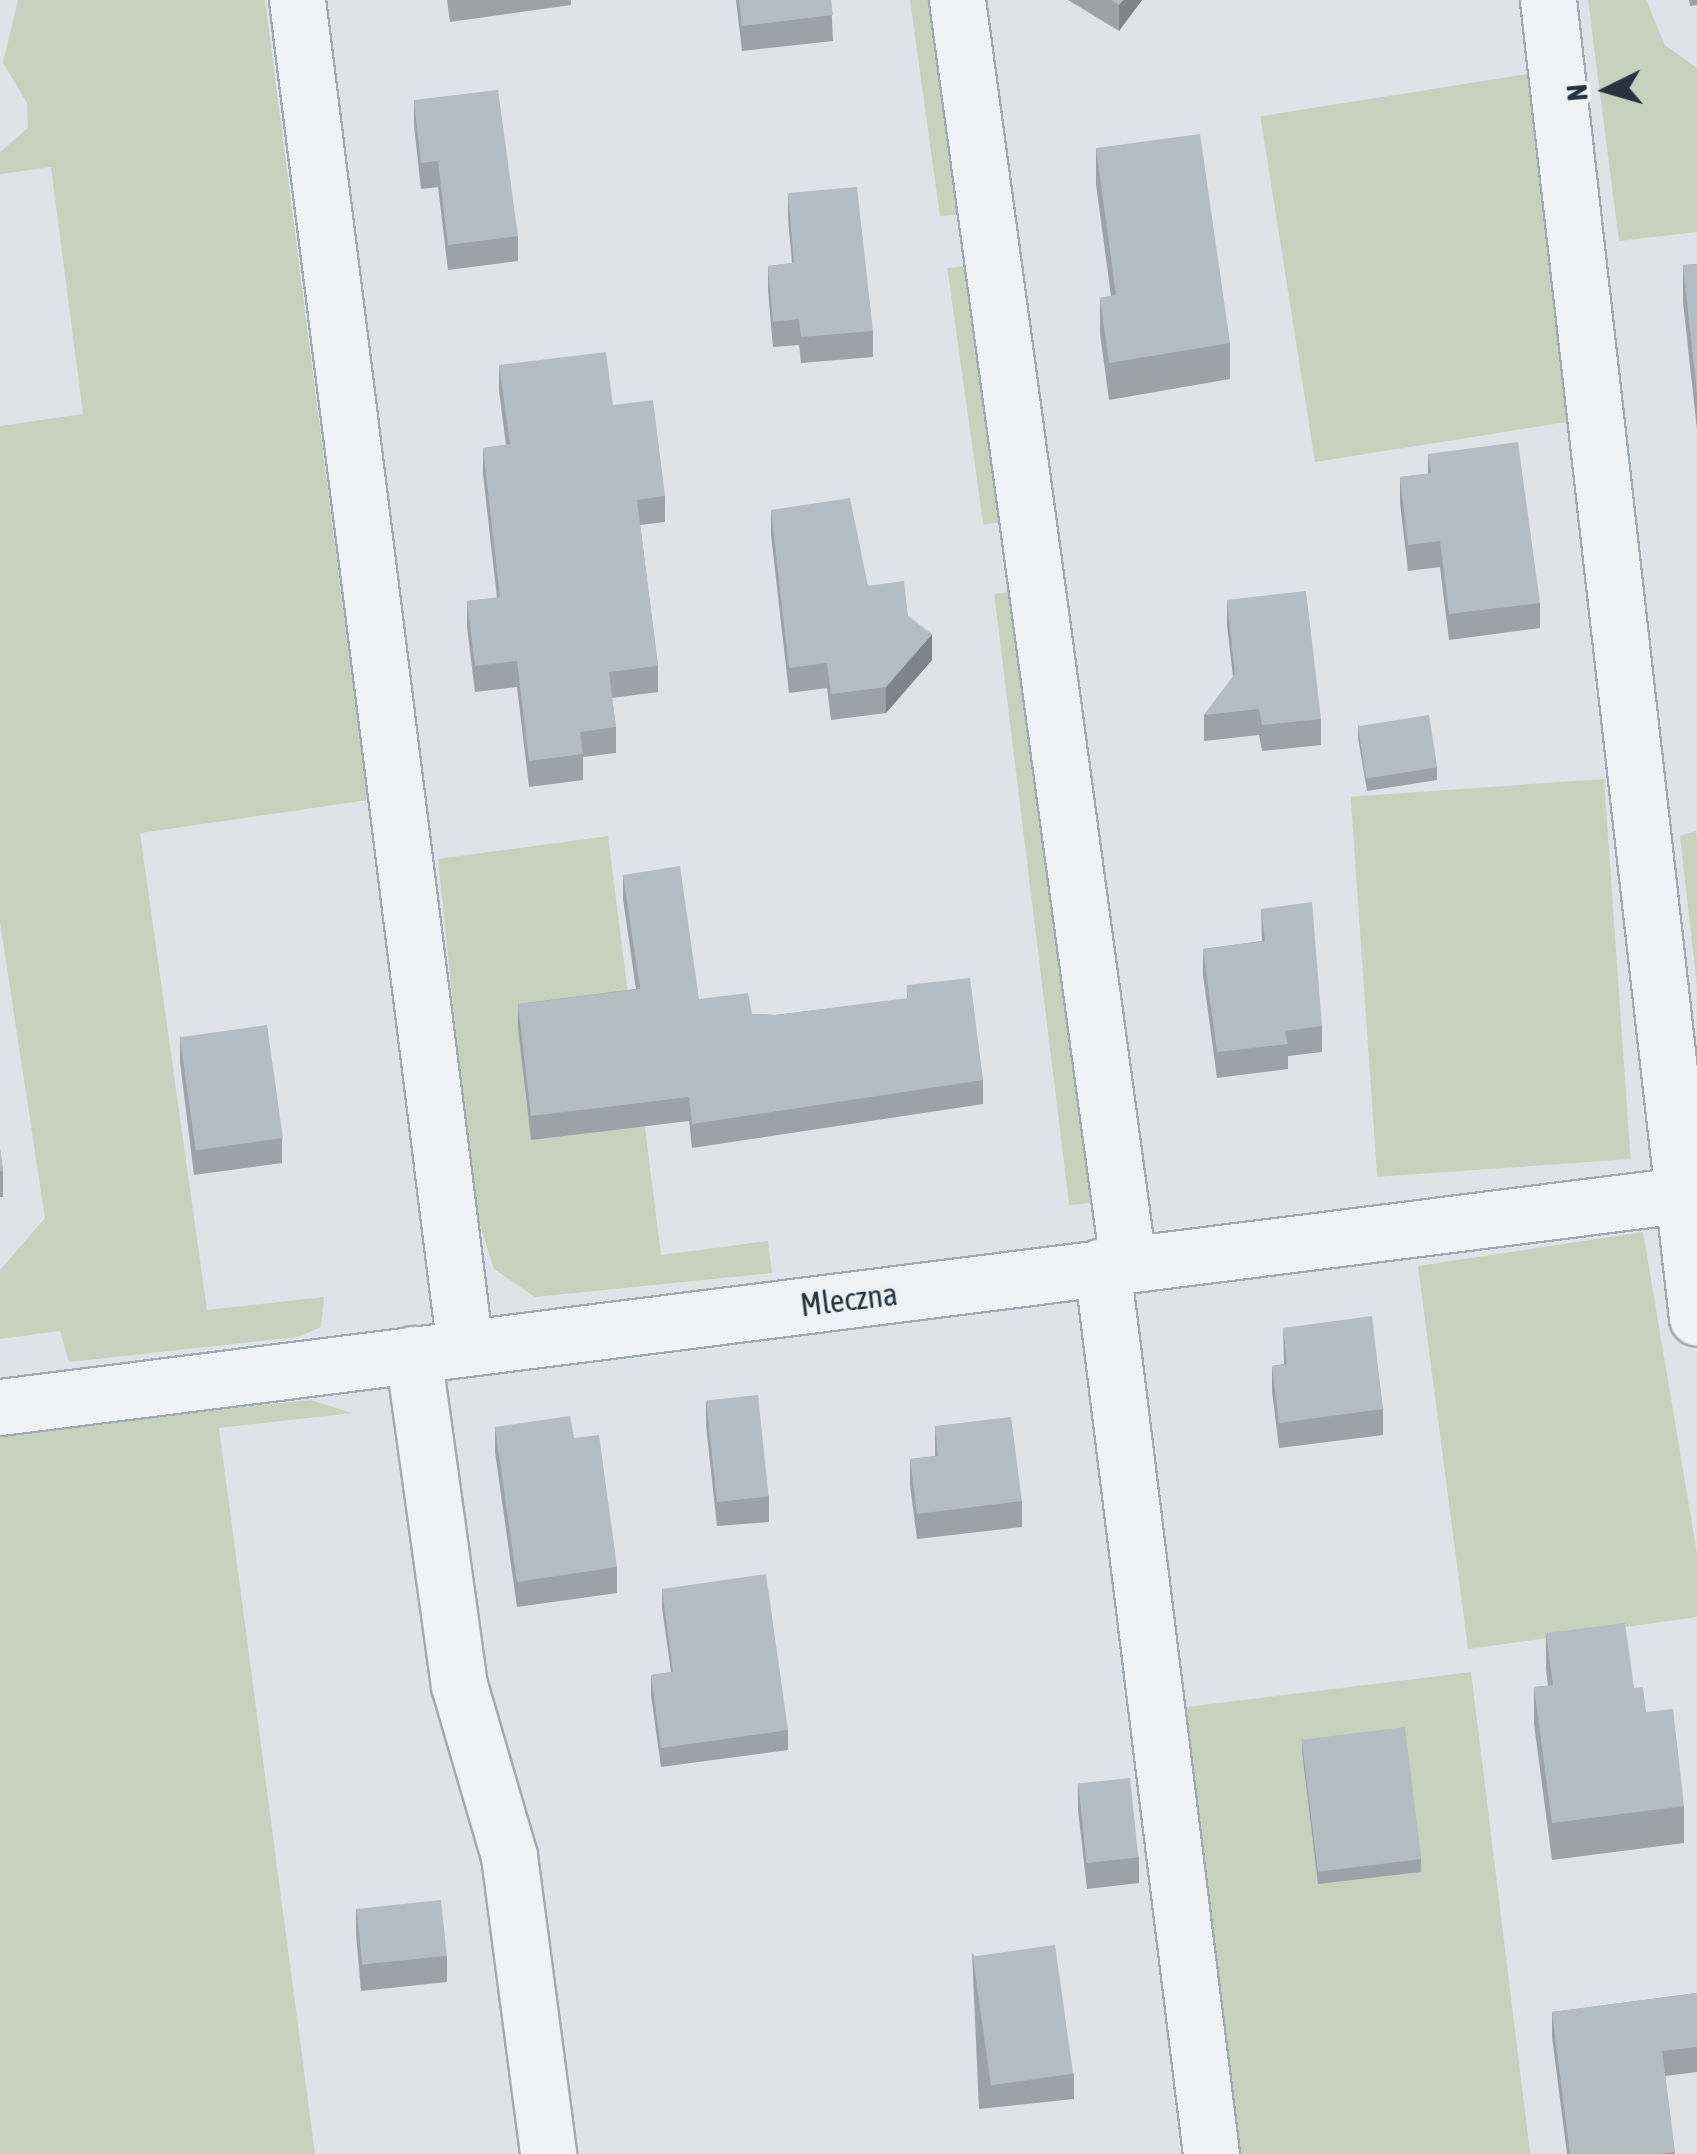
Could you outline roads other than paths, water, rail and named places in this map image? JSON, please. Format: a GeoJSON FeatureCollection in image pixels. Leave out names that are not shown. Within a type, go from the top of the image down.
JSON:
{"type":"FeatureCollection","features":[{"type":"Feature","properties":{"kind":"street"},"geometry":{"type":"LineString","coordinates":[[296,0],[439,1351],[459,1685],[509,1856],[548,2154]]}},
{"type":"Feature","properties":{"kind":"street"},"geometry":{"type":"LineString","coordinates":[[957,0],[1115,1264],[1211,2154]]}},
{"type":"Feature","properties":{"kind":"street"},"geometry":{"type":"LineString","coordinates":[[1548,0],[1689,1194],[1697,1318]]}},
{"type":"Feature","properties":{"kind":"street","name":"Mleczna"},"geometry":{"type":"LineString","coordinates":[[0,1407],[1689,1194]]}}]}
